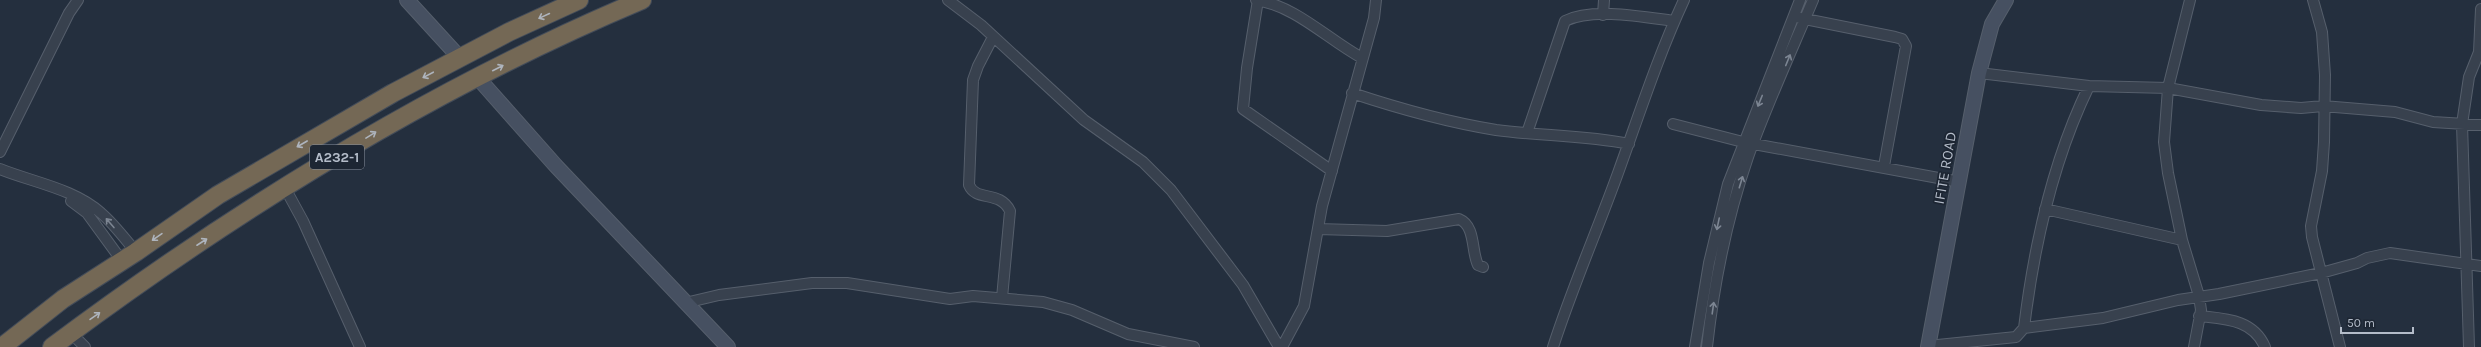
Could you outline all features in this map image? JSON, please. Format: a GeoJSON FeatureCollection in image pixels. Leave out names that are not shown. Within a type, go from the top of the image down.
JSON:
{"type":"FeatureCollection","features":[{"type":"Feature","properties":{"kind":"highway","name":"A232-1"},"geometry":{"type":"LineString","coordinates":[[2,347],[63,299],[129,256],[218,194],[315,137],[460,58],[579,0]]}},
{"type":"Feature","properties":{"kind":"highway","name":"A232-1"},"geometry":{"type":"LineString","coordinates":[[52,347],[168,264],[285,188],[386,126],[478,78],[642,0]]}},
{"type":"Feature","properties":{"kind":"street"},"geometry":{"type":"LineString","coordinates":[[0,152],[69,13],[78,0]]}},
{"type":"Feature","properties":{"kind":"street"},"geometry":{"type":"LineString","coordinates":[[407,0],[460,58]]}},
{"type":"Feature","properties":{"kind":"street"},"geometry":{"type":"LineString","coordinates":[[948,0],[993,37],[1084,120],[1142,162],[1171,190],[1243,285],[1279,347]]}},
{"type":"Feature","properties":{"kind":"street"},"geometry":{"type":"LineString","coordinates":[[1332,171],[1243,108],[1257,0],[1270,2],[1288,10],[1338,45],[1362,58]]}},
{"type":"Feature","properties":{"kind":"street"},"geometry":{"type":"LineString","coordinates":[[1282,347],[1304,306],[1318,229],[1352,93],[1374,18],[1376,0]]}},
{"type":"Feature","properties":{"kind":"street"},"geometry":{"type":"LineString","coordinates":[[1603,15],[1604,0]]}},
{"type":"Feature","properties":{"kind":"street"},"geometry":{"type":"LineString","coordinates":[[1553,347],[1566,306],[1674,21],[1684,0]]}},
{"type":"Feature","properties":{"kind":"street"},"geometry":{"type":"LineString","coordinates":[[1695,347],[1720,213],[1743,142],[1800,0]]}},
{"type":"Feature","properties":{"kind":"street"},"geometry":{"type":"LineString","coordinates":[[1707,347],[1716,288],[1739,186],[1754,144],[1813,0]]}},
{"type":"Feature","properties":{"kind":"street","name":"IFITE ROAD"},"geometry":{"type":"LineString","coordinates":[[1928,346],[1980,73],[1992,24],[2006,0]]}},
{"type":"Feature","properties":{"kind":"street"},"geometry":{"type":"LineString","coordinates":[[2190,0],[2168,88],[2165,156],[2182,240],[2199,296],[2200,316],[2194,347]]}},
{"type":"Feature","properties":{"kind":"street"},"geometry":{"type":"LineString","coordinates":[[2313,0],[2322,32],[2325,56],[2323,106],[2324,142],[2322,171],[2311,226],[2321,273],[2333,310],[2340,347]]}},
{"type":"Feature","properties":{"kind":"street"},"geometry":{"type":"LineString","coordinates":[[2469,347],[2462,124],[2469,77],[2479,52],[2481,9]]}},
{"type":"Feature","properties":{"kind":"street"},"geometry":{"type":"LineString","coordinates":[[1527,133],[1565,21],[1574,16],[1603,15],[1674,21]]}},
{"type":"Feature","properties":{"kind":"street"},"geometry":{"type":"LineString","coordinates":[[1794,17],[1902,39],[1906,46],[1884,166]]}},
{"type":"Feature","properties":{"kind":"street"},"geometry":{"type":"LineString","coordinates":[[993,37],[978,66],[973,80],[970,111],[968,184],[975,193],[1001,200],[1010,211],[1002,298]]}},
{"type":"Feature","properties":{"kind":"street"},"geometry":{"type":"LineString","coordinates":[[1980,73],[2089,86],[2168,88],[2261,105],[2301,108],[2323,106],[2395,112],[2433,122],[2481,125]]}},
{"type":"Feature","properties":{"kind":"street"},"geometry":{"type":"LineString","coordinates":[[478,78],[556,166],[727,347]]}},
{"type":"Feature","properties":{"kind":"street"},"geometry":{"type":"LineString","coordinates":[[1928,346],[2016,342],[2024,328],[2031,269],[2045,209],[2070,129],[2089,86]]}},
{"type":"Feature","properties":{"kind":"street"},"geometry":{"type":"LineString","coordinates":[[1352,93],[1405,110],[1460,123],[1527,133],[1600,138],[1628,144]]}},
{"type":"Feature","properties":{"kind":"street"},"geometry":{"type":"LineString","coordinates":[[1673,124],[1743,142],[1884,166],[1960,182]]}},
{"type":"Feature","properties":{"kind":"street"},"geometry":{"type":"LineString","coordinates":[[0,169],[75,196],[89,204],[101,213],[129,256]]}},
{"type":"Feature","properties":{"kind":"street"},"geometry":{"type":"LineString","coordinates":[[0,174],[77,204],[129,256]]}},
{"type":"Feature","properties":{"kind":"street"},"geometry":{"type":"LineString","coordinates":[[285,188],[303,221],[360,347]]}},
{"type":"Feature","properties":{"kind":"street"},"geometry":{"type":"LineString","coordinates":[[2045,209],[2182,240]]}},
{"type":"Feature","properties":{"kind":"street"},"geometry":{"type":"LineString","coordinates":[[1318,229],[1387,231],[1459,219],[1463,221],[1470,231],[1475,260],[1478,265],[1483,266]]}},
{"type":"Feature","properties":{"kind":"street"},"geometry":{"type":"LineString","coordinates":[[2024,328],[2103,318],[2199,296],[2219,294],[2321,273],[2357,263],[2366,258],[2390,253],[2481,266]]}},
{"type":"Feature","properties":{"kind":"street"},"geometry":{"type":"LineString","coordinates":[[685,303],[719,295],[812,284],[848,283],[950,299],[973,296],[1042,302],[1072,310],[1128,334],[1194,347]]}},
{"type":"Feature","properties":{"kind":"street"},"geometry":{"type":"LineString","coordinates":[[2200,316],[2244,323],[2255,333],[2265,347]]}},
{"type":"Feature","properties":{"kind":"street"},"geometry":{"type":"LineString","coordinates":[[71,333],[85,347]]}}]}
